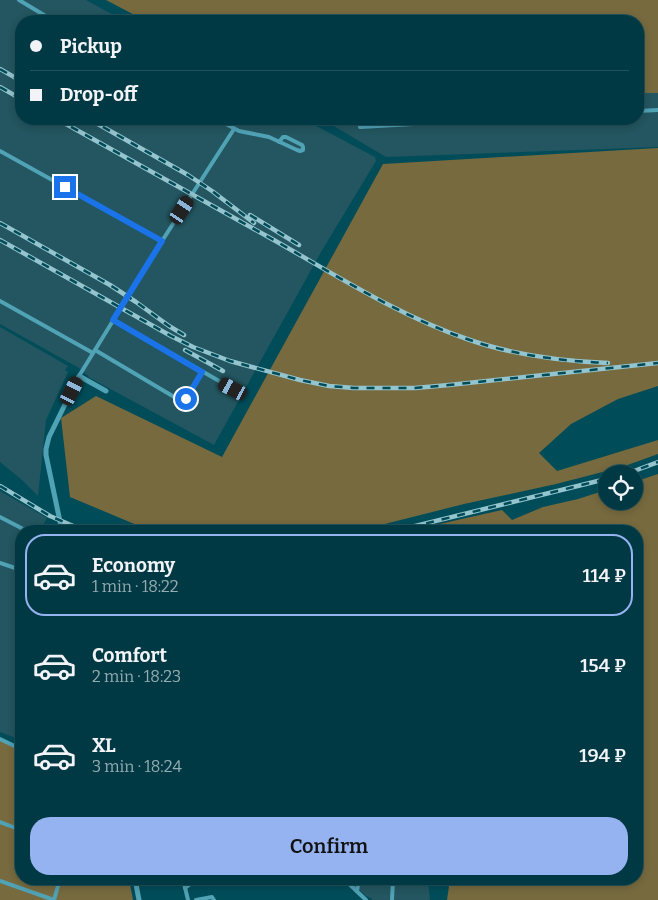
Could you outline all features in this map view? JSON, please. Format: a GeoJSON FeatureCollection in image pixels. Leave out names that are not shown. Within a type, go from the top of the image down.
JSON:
{"type":"FeatureCollection","features":[{"type":"Feature","properties":{"kind":"street"},"geometry":{"type":"LineString","coordinates":[[61,525],[46,455],[49,437],[80,376],[106,391]]}},
{"type":"Feature","properties":{"kind":"street"},"geometry":{"type":"LineString","coordinates":[[136,885],[139,900]]}},
{"type":"Feature","properties":{"kind":"lane"},"geometry":{"type":"LineString","coordinates":[[18,0],[44,15]]}},
{"type":"Feature","properties":{"kind":"lane"},"geometry":{"type":"LineString","coordinates":[[644,111],[658,110]]}},
{"type":"Feature","properties":{"kind":"lane"},"geometry":{"type":"LineString","coordinates":[[227,125],[244,133],[269,137],[279,142],[297,150],[303,150],[302,145],[286,137],[283,137],[279,142]]}},
{"type":"Feature","properties":{"kind":"lane"},"geometry":{"type":"LineString","coordinates":[[360,127],[396,125]]}},
{"type":"Feature","properties":{"kind":"lane"},"geometry":{"type":"LineString","coordinates":[[80,376],[162,241],[234,129]]}},
{"type":"Feature","properties":{"kind":"lane"},"geometry":{"type":"LineString","coordinates":[[0,151],[162,241]]}},
{"type":"Feature","properties":{"kind":"lane"},"geometry":{"type":"LineString","coordinates":[[0,301],[181,401],[186,399],[202,372]]}},
{"type":"Feature","properties":{"kind":"lane"},"geometry":{"type":"LineString","coordinates":[[113,320],[233,389]]}},
{"type":"Feature","properties":{"kind":"lane"},"geometry":{"type":"LineString","coordinates":[[0,517],[16,525]]}},
{"type":"Feature","properties":{"kind":"lane"},"geometry":{"type":"LineString","coordinates":[[0,563],[15,568]]}},
{"type":"Feature","properties":{"kind":"lane"},"geometry":{"type":"LineString","coordinates":[[0,739],[15,746]]}},
{"type":"Feature","properties":{"kind":"lane"},"geometry":{"type":"LineString","coordinates":[[0,822],[15,828]]}},
{"type":"Feature","properties":{"kind":"lane"},"geometry":{"type":"LineString","coordinates":[[0,880],[54,900],[58,885]]}},
{"type":"Feature","properties":{"kind":"lane"},"geometry":{"type":"LineString","coordinates":[[184,885],[188,900]]}},
{"type":"Feature","properties":{"kind":"lane"},"geometry":{"type":"LineString","coordinates":[[185,888],[189,885]]}},
{"type":"Feature","properties":{"kind":"lane"},"geometry":{"type":"LineString","coordinates":[[350,885],[366,900]]}},
{"type":"Feature","properties":{"kind":"lane"},"geometry":{"type":"LineString","coordinates":[[357,892],[358,885]]}},
{"type":"Feature","properties":{"kind":"lane"},"geometry":{"type":"LineString","coordinates":[[392,900],[393,885]]}},
{"type":"Feature","properties":{"kind":"lane"},"geometry":{"type":"LineString","coordinates":[[196,900],[212,897],[214,900]]}},
{"type":"Feature","properties":{"kind":"shaded area"},"geometry":{"type":"Polygon","coordinates":[[[0,0],[86,0],[114,15],[15,15],[15,125],[314,125],[375,157],[376,161],[321,252],[214,445],[90,378],[79,368],[0,324],[0,0]]]}},
{"type":"Feature","properties":{"kind":"shaded area"},"geometry":{"type":"Polygon","coordinates":[[[106,0],[658,0],[658,93],[644,93],[644,15],[135,15],[106,0]]]}},
{"type":"Feature","properties":{"kind":"shaded area"},"geometry":{"type":"Polygon","coordinates":[[[644,93],[658,93],[658,147],[386,157],[332,125],[644,125],[644,93]]]}},
{"type":"Feature","properties":{"kind":"shaded area"},"geometry":{"type":"Polygon","coordinates":[[[658,148],[658,386],[618,399],[571,424],[539,453],[557,471],[658,440],[658,454],[628,465],[598,465],[598,473],[381,525],[137,525],[70,497],[61,418],[96,396],[222,457],[383,164],[658,148]]]}},
{"type":"Feature","properties":{"kind":"shaded area"},"geometry":{"type":"Polygon","coordinates":[[[0,327],[68,366],[65,370],[68,372],[46,420],[38,496],[0,462],[0,327]]]}},
{"type":"Feature","properties":{"kind":"shaded area"},"geometry":{"type":"Polygon","coordinates":[[[658,474],[658,900],[447,900],[449,885],[643,885],[643,525],[435,525],[502,510],[512,520],[543,507],[598,493],[598,510],[643,510],[643,479],[658,474]]]}},
{"type":"Feature","properties":{"kind":"shaded area"},"geometry":{"type":"Polygon","coordinates":[[[0,491],[47,518],[43,525],[15,525],[15,738],[0,732],[0,491]]]}},
{"type":"Feature","properties":{"kind":"shaded area"},"geometry":{"type":"Polygon","coordinates":[[[0,740],[15,747],[15,885],[130,885],[133,900],[0,900],[0,740]]]}},
{"type":"Feature","properties":{"kind":"shaded area"},"geometry":{"type":"Polygon","coordinates":[[[354,885],[429,885],[430,900],[372,900],[354,885]]]}},
{"type":"Feature","properties":{"kind":"railway"},"geometry":{"type":"LineString","coordinates":[[0,69],[15,78]]}},
{"type":"Feature","properties":{"kind":"railway"},"geometry":{"type":"LineString","coordinates":[[0,87],[15,96]]}},
{"type":"Feature","properties":{"kind":"railway"},"geometry":{"type":"LineString","coordinates":[[68,125],[367,294],[417,319],[467,339],[501,349],[554,359],[608,363]]}},
{"type":"Feature","properties":{"kind":"railway"},"geometry":{"type":"LineString","coordinates":[[100,125],[188,175],[254,223]]}},
{"type":"Feature","properties":{"kind":"railway"},"geometry":{"type":"LineString","coordinates":[[250,215],[299,245]]}},
{"type":"Feature","properties":{"kind":"railway"},"geometry":{"type":"LineString","coordinates":[[0,223],[110,285],[184,335]]}},
{"type":"Feature","properties":{"kind":"railway"},"geometry":{"type":"LineString","coordinates":[[0,240],[193,347],[230,361],[329,386],[415,388],[658,363]]}},
{"type":"Feature","properties":{"kind":"railway"},"geometry":{"type":"LineString","coordinates":[[185,350],[223,371]]}},
{"type":"Feature","properties":{"kind":"railway"},"geometry":{"type":"LineString","coordinates":[[643,468],[658,462]]}},
{"type":"Feature","properties":{"kind":"railway"},"geometry":{"type":"LineString","coordinates":[[419,525],[598,481]]}},
{"type":"Feature","properties":{"kind":"railway"},"geometry":{"type":"LineString","coordinates":[[0,486],[50,516],[71,525]]}},
{"type":"Feature","properties":{"kind":"route"},"geometry":{"type":"LineString","coordinates":[[65,187],[162,241],[113,320],[202,372],[186,399]]}}]}
